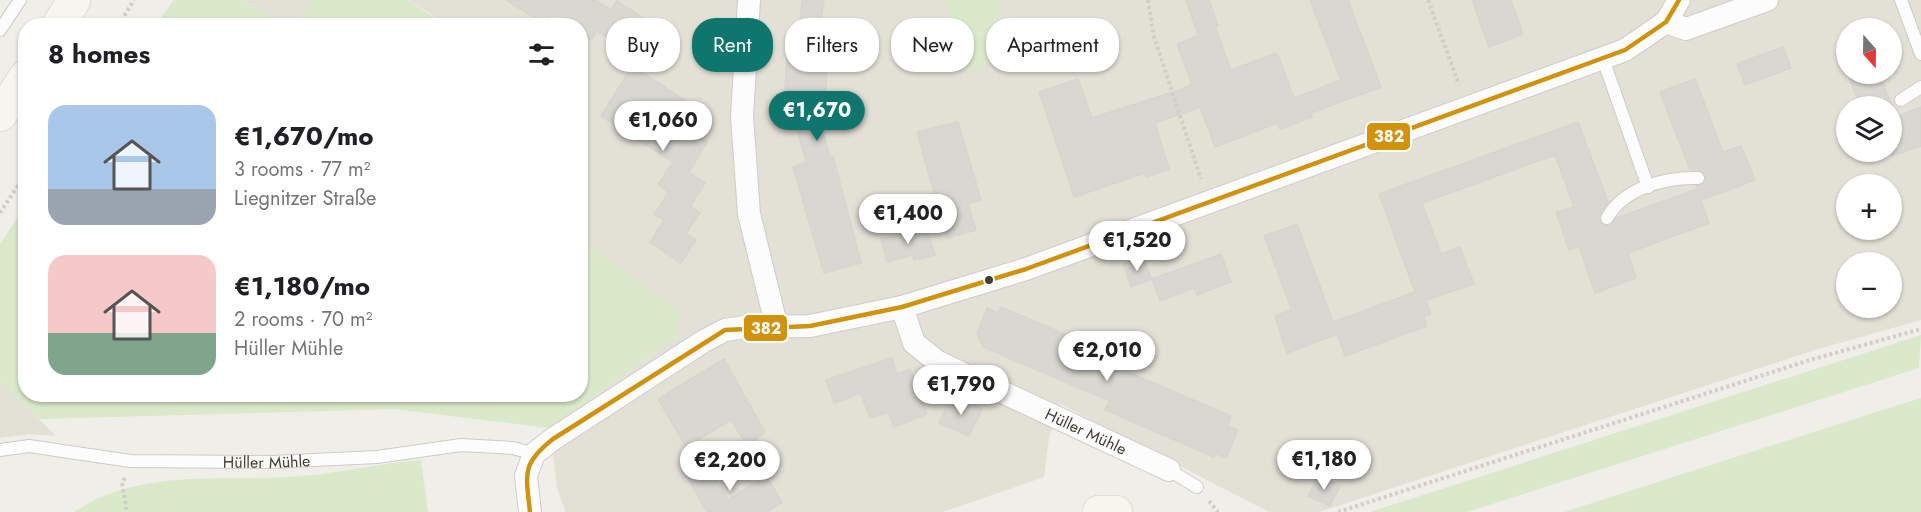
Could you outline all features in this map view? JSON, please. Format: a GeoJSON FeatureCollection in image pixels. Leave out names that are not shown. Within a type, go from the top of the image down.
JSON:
{"type":"FeatureCollection","features":[{"type":"Feature","properties":{"kind":"main road"},"geometry":{"type":"LineString","coordinates":[[63,18],[74,0]]}},
{"type":"Feature","properties":{"kind":"main road"},"geometry":{"type":"LineString","coordinates":[[0,115],[18,88]]}},
{"type":"Feature","properties":{"kind":"main road"},"geometry":{"type":"LineString","coordinates":[[1099,512],[1116,512]]}},
{"type":"Feature","properties":{"kind":"street"},"geometry":{"type":"LineString","coordinates":[[749,0],[742,116],[749,214],[777,328]]}},
{"type":"Feature","properties":{"kind":"street"},"geometry":{"type":"LineString","coordinates":[[530,512],[526,476],[534,454],[553,438],[704,341],[725,330],[745,327],[810,326],[902,307],[1026,269],[1603,58],[1647,37],[1666,22],[1679,0]]}},
{"type":"Feature","properties":{"kind":"street"},"geometry":{"type":"LineString","coordinates":[[1666,22],[1686,28],[1767,0]]}},
{"type":"Feature","properties":{"kind":"street","name":"Hüller Mühle"},"geometry":{"type":"LineString","coordinates":[[902,307],[914,343],[938,362],[1169,470]]}},
{"type":"Feature","properties":{"kind":"lane"},"geometry":{"type":"LineString","coordinates":[[0,30],[20,0]]}},
{"type":"Feature","properties":{"kind":"lane"},"geometry":{"type":"LineString","coordinates":[[1901,0],[1921,54]]}},
{"type":"Feature","properties":{"kind":"lane"},"geometry":{"type":"LineString","coordinates":[[1603,58],[1648,187]]}},
{"type":"Feature","properties":{"kind":"lane"},"geometry":{"type":"LineString","coordinates":[[1902,99],[1921,87]]}},
{"type":"Feature","properties":{"kind":"lane"},"geometry":{"type":"LineString","coordinates":[[1607,218],[1621,199],[1648,187],[1683,178],[1698,178]]}},
{"type":"Feature","properties":{"kind":"lane","name":"Hüller Mühle"},"geometry":{"type":"LineString","coordinates":[[0,450],[29,446],[130,461],[272,462],[377,457],[461,445],[513,448],[534,454]]}},
{"type":"Feature","properties":{"kind":"lane","name":"Hüller Mühle"},"geometry":{"type":"LineString","coordinates":[[1169,470],[1197,487]]}},
{"type":"Feature","properties":{"kind":"path"},"geometry":{"type":"LineString","coordinates":[[123,18],[134,0]]}},
{"type":"Feature","properties":{"kind":"path"},"geometry":{"type":"LineString","coordinates":[[1148,0],[1154,38],[1209,202]]}},
{"type":"Feature","properties":{"kind":"path"},"geometry":{"type":"LineString","coordinates":[[1428,0],[1467,108]]}},
{"type":"Feature","properties":{"kind":"path"},"geometry":{"type":"LineString","coordinates":[[0,213],[18,185]]}},
{"type":"Feature","properties":{"kind":"path"},"geometry":{"type":"LineString","coordinates":[[1338,512],[1810,360],[1921,329]]}},
{"type":"Feature","properties":{"kind":"path"},"geometry":{"type":"LineString","coordinates":[[127,512],[122,483],[130,461]]}},
{"type":"Feature","properties":{"kind":"shaded area"},"geometry":{"type":"Polygon","coordinates":[[[243,0],[312,0],[299,18],[274,18],[243,0]]]}},
{"type":"Feature","properties":{"kind":"shaded area"},"geometry":{"type":"Polygon","coordinates":[[[409,0],[1921,0],[1921,320],[1815,350],[1319,512],[1269,512],[1060,404],[1049,438],[1044,477],[943,512],[566,512],[557,489],[550,428],[677,337],[678,313],[588,244],[588,18],[437,18],[409,0]]]}},
{"type":"Feature","properties":{"kind":"shaded area"},"geometry":{"type":"Polygon","coordinates":[[[0,382],[18,402],[21,402],[56,436],[30,434],[0,438],[0,382]]]}},
{"type":"Feature","properties":{"kind":"green space"},"geometry":{"type":"Polygon","coordinates":[[[174,0],[243,0],[274,18],[160,18],[174,0]]]}},
{"type":"Feature","properties":{"kind":"green space"},"geometry":{"type":"Polygon","coordinates":[[[312,0],[408,0],[435,18],[298,18],[312,0]]]}},
{"type":"Feature","properties":{"kind":"green space"},"geometry":{"type":"Polygon","coordinates":[[[947,0],[1000,0],[997,18],[986,18],[986,65],[974,68],[974,18],[949,18],[947,0]]]}},
{"type":"Feature","properties":{"kind":"green space"},"geometry":{"type":"Polygon","coordinates":[[[18,217],[18,399],[0,382],[0,244],[18,217]]]}},
{"type":"Feature","properties":{"kind":"green space"},"geometry":{"type":"Polygon","coordinates":[[[588,244],[679,313],[677,337],[588,401],[588,244]]]}},
{"type":"Feature","properties":{"kind":"green space"},"geometry":{"type":"Polygon","coordinates":[[[1921,335],[1919,368],[1467,512],[1370,512],[1921,335]]]}},
{"type":"Feature","properties":{"kind":"green space"},"geometry":{"type":"Polygon","coordinates":[[[1921,398],[1921,512],[1564,512],[1892,407],[1921,398]]]}},
{"type":"Feature","properties":{"kind":"green space"},"geometry":{"type":"Polygon","coordinates":[[[21,402],[586,402],[550,428],[394,409],[39,419],[21,402]]]}},
{"type":"Feature","properties":{"kind":"green space"},"geometry":{"type":"Polygon","coordinates":[[[421,460],[428,512],[74,512],[99,498],[151,483],[206,478],[306,476],[421,460]]]}},
{"type":"Feature","properties":{"kind":"building"},"geometry":{"type":"Polygon","coordinates":[[[506,0],[595,0],[611,10],[617,1],[643,18],[606,18],[606,37],[597,31],[591,40],[588,38],[588,18],[556,18],[551,15],[549,18],[534,18],[506,0]]]}},
{"type":"Feature","properties":{"kind":"building"},"geometry":{"type":"Polygon","coordinates":[[[802,0],[824,0],[822,18],[800,18],[802,0]]]}},
{"type":"Feature","properties":{"kind":"building"},"geometry":{"type":"Polygon","coordinates":[[[1186,0],[1209,0],[1218,26],[1198,34],[1186,0]]]}},
{"type":"Feature","properties":{"kind":"building"},"geometry":{"type":"Polygon","coordinates":[[[1310,0],[1348,0],[1381,87],[1311,113],[1312,117],[1280,129],[1278,123],[1215,147],[1200,107],[1155,123],[1169,169],[1146,177],[1145,173],[1074,197],[1039,92],[1078,79],[1092,118],[1182,89],[1192,84],[1177,44],[1216,29],[1231,70],[1277,53],[1294,98],[1341,80],[1310,0]]]}},
{"type":"Feature","properties":{"kind":"building"},"geometry":{"type":"Polygon","coordinates":[[[1472,0],[1511,0],[1523,34],[1489,47],[1472,0]]]}},
{"type":"Feature","properties":{"kind":"building"},"geometry":{"type":"Polygon","coordinates":[[[1783,47],[1791,68],[1745,85],[1737,64],[1783,47]]]}},
{"type":"Feature","properties":{"kind":"building"},"geometry":{"type":"Polygon","coordinates":[[[628,72],[641,72],[700,110],[687,130],[707,142],[689,172],[681,167],[705,183],[690,206],[700,213],[686,234],[696,240],[681,263],[650,242],[664,220],[654,214],[669,192],[658,185],[673,162],[601,116],[628,72]]]}},
{"type":"Feature","properties":{"kind":"building"},"geometry":{"type":"Polygon","coordinates":[[[786,72],[827,72],[823,133],[830,157],[833,156],[861,263],[824,273],[793,167],[806,163],[792,109],[784,108],[786,72]]]}},
{"type":"Feature","properties":{"kind":"building"},"geometry":{"type":"Polygon","coordinates":[[[1695,79],[1723,152],[1741,146],[1755,180],[1701,200],[1696,186],[1705,182],[1706,177],[1702,171],[1690,170],[1660,92],[1695,79]]]}},
{"type":"Feature","properties":{"kind":"building"},"geometry":{"type":"Polygon","coordinates":[[[1852,84],[1884,84],[1888,96],[1856,96],[1852,84]]]}},
{"type":"Feature","properties":{"kind":"building"},"geometry":{"type":"Polygon","coordinates":[[[1921,107],[1921,146],[1902,153],[1902,114],[1921,107]]]}},
{"type":"Feature","properties":{"kind":"building"},"geometry":{"type":"Polygon","coordinates":[[[958,122],[981,200],[968,204],[976,230],[947,238],[917,132],[958,122]]]}},
{"type":"Feature","properties":{"kind":"building"},"geometry":{"type":"Polygon","coordinates":[[[1578,122],[1608,202],[1600,214],[1599,221],[1603,225],[1610,226],[1617,218],[1697,189],[1709,223],[1628,253],[1636,278],[1595,293],[1579,246],[1569,250],[1556,212],[1574,207],[1555,155],[1422,203],[1441,254],[1460,247],[1474,284],[1426,300],[1431,314],[1424,317],[1427,326],[1345,356],[1337,334],[1287,353],[1275,316],[1292,310],[1264,236],[1297,224],[1333,322],[1415,292],[1379,194],[1578,122]]]}},
{"type":"Feature","properties":{"kind":"building"},"geometry":{"type":"Polygon","coordinates":[[[926,227],[935,255],[914,260],[913,255],[887,262],[881,239],[926,227]]]}},
{"type":"Feature","properties":{"kind":"building"},"geometry":{"type":"Polygon","coordinates":[[[1221,254],[1231,282],[1197,295],[1194,288],[1160,301],[1152,279],[1221,254]]]}},
{"type":"Feature","properties":{"kind":"building"},"geometry":{"type":"Polygon","coordinates":[[[1143,257],[1152,279],[1131,287],[1123,264],[1143,257]]]}},
{"type":"Feature","properties":{"kind":"building"},"geometry":{"type":"Polygon","coordinates":[[[1001,307],[1106,352],[1102,361],[1231,416],[1227,426],[1238,430],[1226,458],[1215,453],[1214,457],[1105,410],[1110,401],[983,347],[977,333],[987,308],[998,313],[1001,307]]]}},
{"type":"Feature","properties":{"kind":"building"},"geometry":{"type":"Polygon","coordinates":[[[892,358],[897,374],[910,369],[927,414],[894,427],[888,412],[870,418],[861,393],[834,403],[826,380],[892,358]]]}},
{"type":"Feature","properties":{"kind":"building"},"geometry":{"type":"Polygon","coordinates":[[[724,359],[765,432],[747,446],[731,420],[686,447],[658,399],[724,359]]]}},
{"type":"Feature","properties":{"kind":"building"},"geometry":{"type":"Polygon","coordinates":[[[953,395],[982,409],[969,436],[939,423],[953,395]]]}},
{"type":"Feature","properties":{"kind":"building"},"geometry":{"type":"Polygon","coordinates":[[[703,456],[728,500],[766,476],[782,502],[767,512],[707,512],[682,468],[703,456]]]}},
{"type":"Feature","properties":{"kind":"building"},"geometry":{"type":"Polygon","coordinates":[[[1318,475],[1340,486],[1330,506],[1308,496],[1318,475]]]}},
{"type":"Feature","properties":{"kind":"transit line","name":"382"},"geometry":{"type":"LineString","coordinates":[[530,512],[527,488],[528,471],[535,456],[543,448],[553,439],[725,330],[810,326],[902,307],[1026,269],[1625,50],[1666,22],[1679,0]]}}]}
